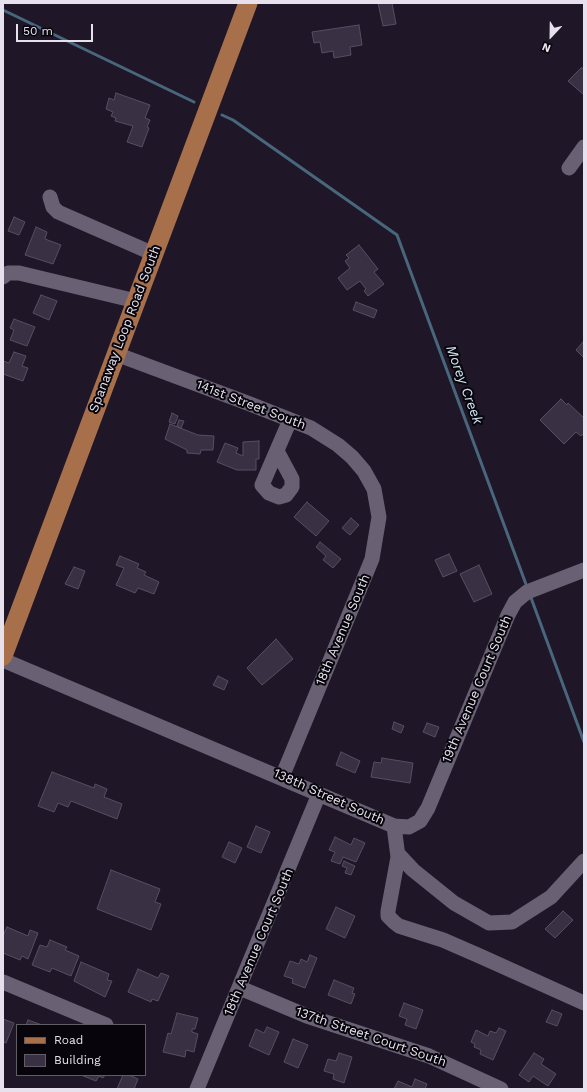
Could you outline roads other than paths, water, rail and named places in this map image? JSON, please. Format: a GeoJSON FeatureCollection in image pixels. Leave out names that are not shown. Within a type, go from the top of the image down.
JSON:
{"type":"FeatureCollection","features":[{"type":"Feature","properties":{"kind":"main road","name":"Spanaway Loop Road South"},"geometry":{"type":"LineString","coordinates":[[3,656],[248,3]]}},
{"type":"Feature","properties":{"kind":"street"},"geometry":{"type":"LineString","coordinates":[[569,168],[584,147]]}},
{"type":"Feature","properties":{"kind":"street"},"geometry":{"type":"LineString","coordinates":[[50,197],[53,207],[58,212],[154,254]]}},
{"type":"Feature","properties":{"kind":"street"},"geometry":{"type":"LineString","coordinates":[[3,277],[8,273],[19,272],[136,301]]}},
{"type":"Feature","properties":{"kind":"street","name":"141st Street South"},"geometry":{"type":"LineString","coordinates":[[116,354],[310,428],[338,445],[352,457],[370,480]]}},
{"type":"Feature","properties":{"kind":"street"},"geometry":{"type":"LineString","coordinates":[[277,450],[290,420]]}},
{"type":"Feature","properties":{"kind":"street","name":"18th Avenue South"},"geometry":{"type":"LineString","coordinates":[[282,777],[372,558],[379,517],[376,497],[370,480]]}},
{"type":"Feature","properties":{"kind":"street","name":"19th Avenue Court South"},"geometry":{"type":"LineString","coordinates":[[394,826],[412,826],[423,817],[508,615],[515,602],[527,592],[584,570]]}},
{"type":"Feature","properties":{"kind":"street","name":"138th Street South"},"geometry":{"type":"LineString","coordinates":[[3,660],[282,777],[394,826],[398,854],[397,867],[388,905],[388,916],[394,922],[399,926],[443,940],[482,956],[584,1003]]}},
{"type":"Feature","properties":{"kind":"street","name":"18th Avenue Court South"},"geometry":{"type":"LineString","coordinates":[[197,1089],[319,794]]}},
{"type":"Feature","properties":{"kind":"street"},"geometry":{"type":"LineString","coordinates":[[398,854],[413,870],[454,903],[489,923],[512,922],[551,897],[584,861]]}},
{"type":"Feature","properties":{"kind":"street"},"geometry":{"type":"LineString","coordinates":[[3,982],[104,1024]]}},
{"type":"Feature","properties":{"kind":"street","name":"137th Street Court South"},"geometry":{"type":"LineString","coordinates":[[240,988],[307,1016],[429,1056],[501,1089]]}},
{"type":"Feature","properties":{"kind":"waterway","name":"Morey Creek"},"geometry":{"type":"LineString","coordinates":[[3,10],[194,102]]}},
{"type":"Feature","properties":{"kind":"waterway","name":"Morey Creek"},"geometry":{"type":"LineString","coordinates":[[222,115],[233,120],[397,235],[527,587]]}},
{"type":"Feature","properties":{"kind":"waterway","name":"Morey Creek"},"geometry":{"type":"LineString","coordinates":[[530,595],[584,742]]}}]}
